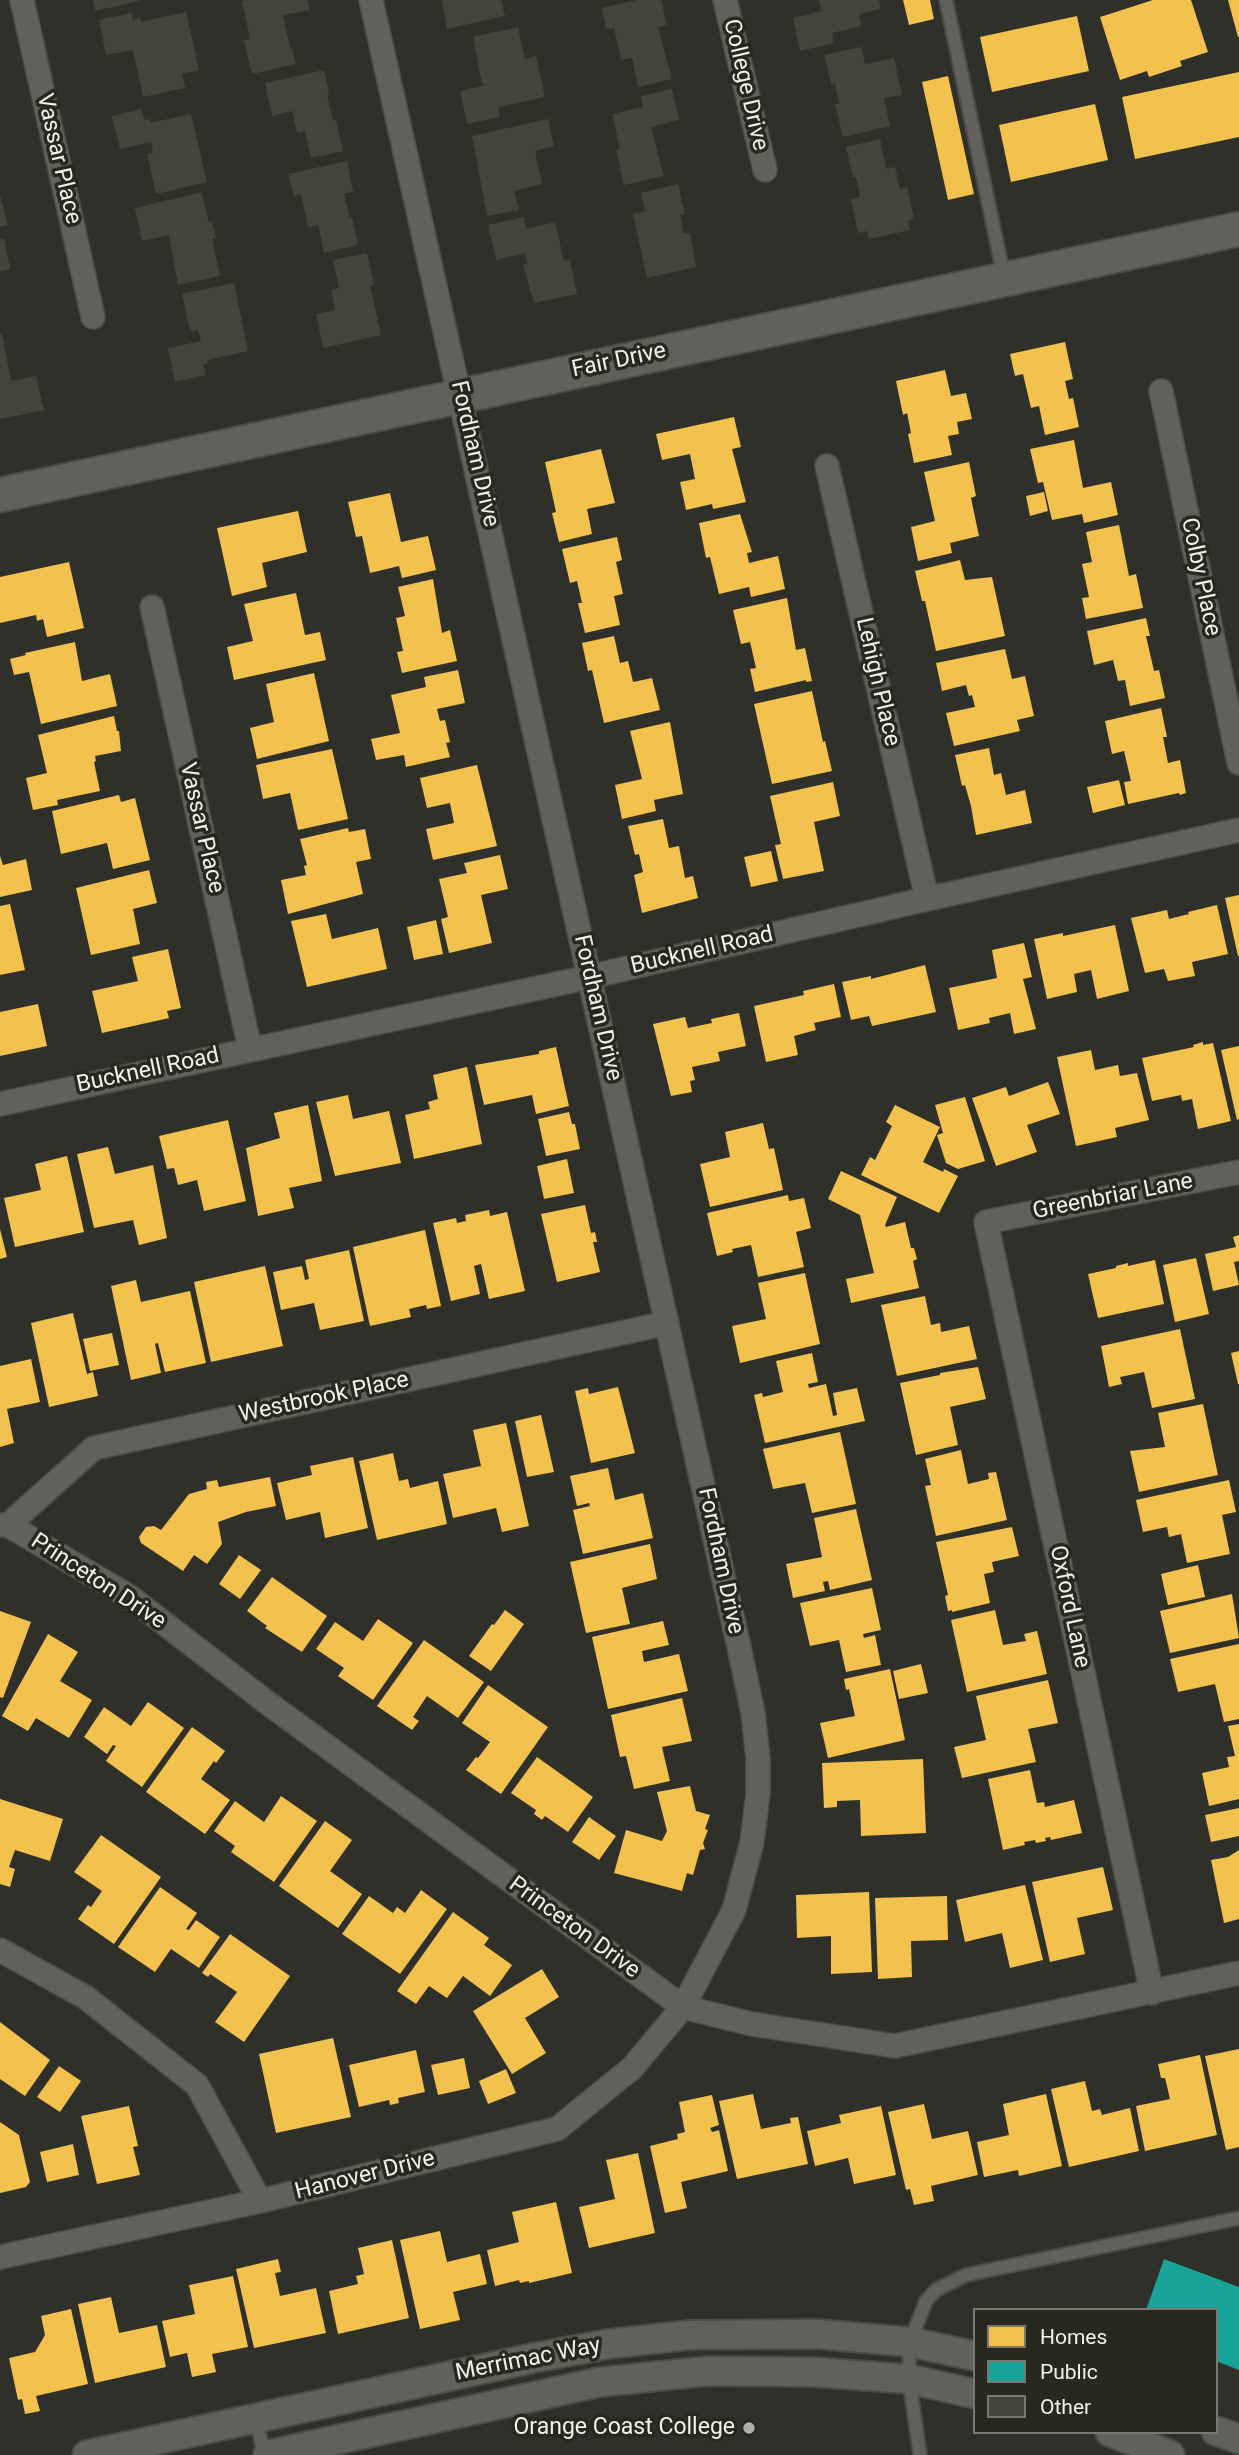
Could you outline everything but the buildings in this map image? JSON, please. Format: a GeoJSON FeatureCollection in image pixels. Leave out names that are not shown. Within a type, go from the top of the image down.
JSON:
{"type":"FeatureCollection","features":[{"type":"Feature","properties":{"kind":"main road","name":"Fair Drive"},"geometry":{"type":"LineString","coordinates":[[0,495],[1239,229]]}},
{"type":"Feature","properties":{"kind":"street","name":"Vassar Place"},"geometry":{"type":"LineString","coordinates":[[22,0],[93,317]]}},
{"type":"Feature","properties":{"kind":"street","name":"Fordham Drive"},"geometry":{"type":"LineString","coordinates":[[371,0],[752,1713],[758,1759],[758,1794],[752,1842],[734,1910],[683,2007]]}},
{"type":"Feature","properties":{"kind":"street","name":"College Drive"},"geometry":{"type":"LineString","coordinates":[[725,0],[765,170]]}},
{"type":"Feature","properties":{"kind":"street","name":"Colby Place"},"geometry":{"type":"LineString","coordinates":[[1161,391],[1239,763]]}},
{"type":"Feature","properties":{"kind":"street","name":"Lehigh Place"},"geometry":{"type":"LineString","coordinates":[[827,466],[927,899]]}},
{"type":"Feature","properties":{"kind":"street","name":"Vassar Place"},"geometry":{"type":"LineString","coordinates":[[152,607],[250,1049]]}},
{"type":"Feature","properties":{"kind":"street","name":"Bucknell Road"},"geometry":{"type":"LineString","coordinates":[[0,1104],[590,977],[1239,830]]}},
{"type":"Feature","properties":{"kind":"street","name":"Greenbriar Lane"},"geometry":{"type":"LineString","coordinates":[[986,1222],[1239,1172]]}},
{"type":"Feature","properties":{"kind":"street","name":"Oxford Lane"},"geometry":{"type":"LineString","coordinates":[[986,1222],[1152,1993]]}},
{"type":"Feature","properties":{"kind":"street","name":"Westbrook Place"},"geometry":{"type":"LineString","coordinates":[[4,1525],[94,1448],[667,1323]]}},
{"type":"Feature","properties":{"kind":"street","name":"Princeton Drive"},"geometry":{"type":"LineString","coordinates":[[4,1525],[130,1597],[269,1704],[683,2007],[752,2024],[895,2046],[1239,1973]]}},
{"type":"Feature","properties":{"kind":"street"},"geometry":{"type":"LineString","coordinates":[[0,1950],[86,1997],[197,2085],[260,2202]]}},
{"type":"Feature","properties":{"kind":"street","name":"Hanover Drive"},"geometry":{"type":"LineString","coordinates":[[0,2257],[260,2202],[557,2129],[632,2068],[683,2007]]}},
{"type":"Feature","properties":{"kind":"street","name":"Merrimac Way"},"geometry":{"type":"LineString","coordinates":[[87,2455],[533,2358],[688,2335],[817,2334],[910,2343],[973,2356]]}},
{"type":"Feature","properties":{"kind":"street","name":"Merrimac Way"},"geometry":{"type":"LineString","coordinates":[[266,2455],[600,2382],[709,2371],[812,2372],[909,2379],[973,2394]]}},
{"type":"Feature","properties":{"kind":"street"},"geometry":{"type":"LineString","coordinates":[[1218,2432],[1239,2439]]}},
{"type":"Feature","properties":{"kind":"street"},"geometry":{"type":"LineString","coordinates":[[1115,2434],[1170,2455]]}},
{"type":"Feature","properties":{"kind":"lane"},"geometry":{"type":"LineString","coordinates":[[946,0],[1005,279]]}},
{"type":"Feature","properties":{"kind":"lane"},"geometry":{"type":"LineString","coordinates":[[920,2455],[909,2379],[910,2343],[926,2301],[936,2290],[966,2275],[1239,2218]]}},
{"type":"Feature","properties":{"kind":"lane"},"geometry":{"type":"LineString","coordinates":[[256,2417],[266,2455]]}},
{"type":"Feature","properties":{"kind":"place","name":"Orange Coast College"},"geometry":{"type":"Point","coordinates":[749,2428]}}]}
